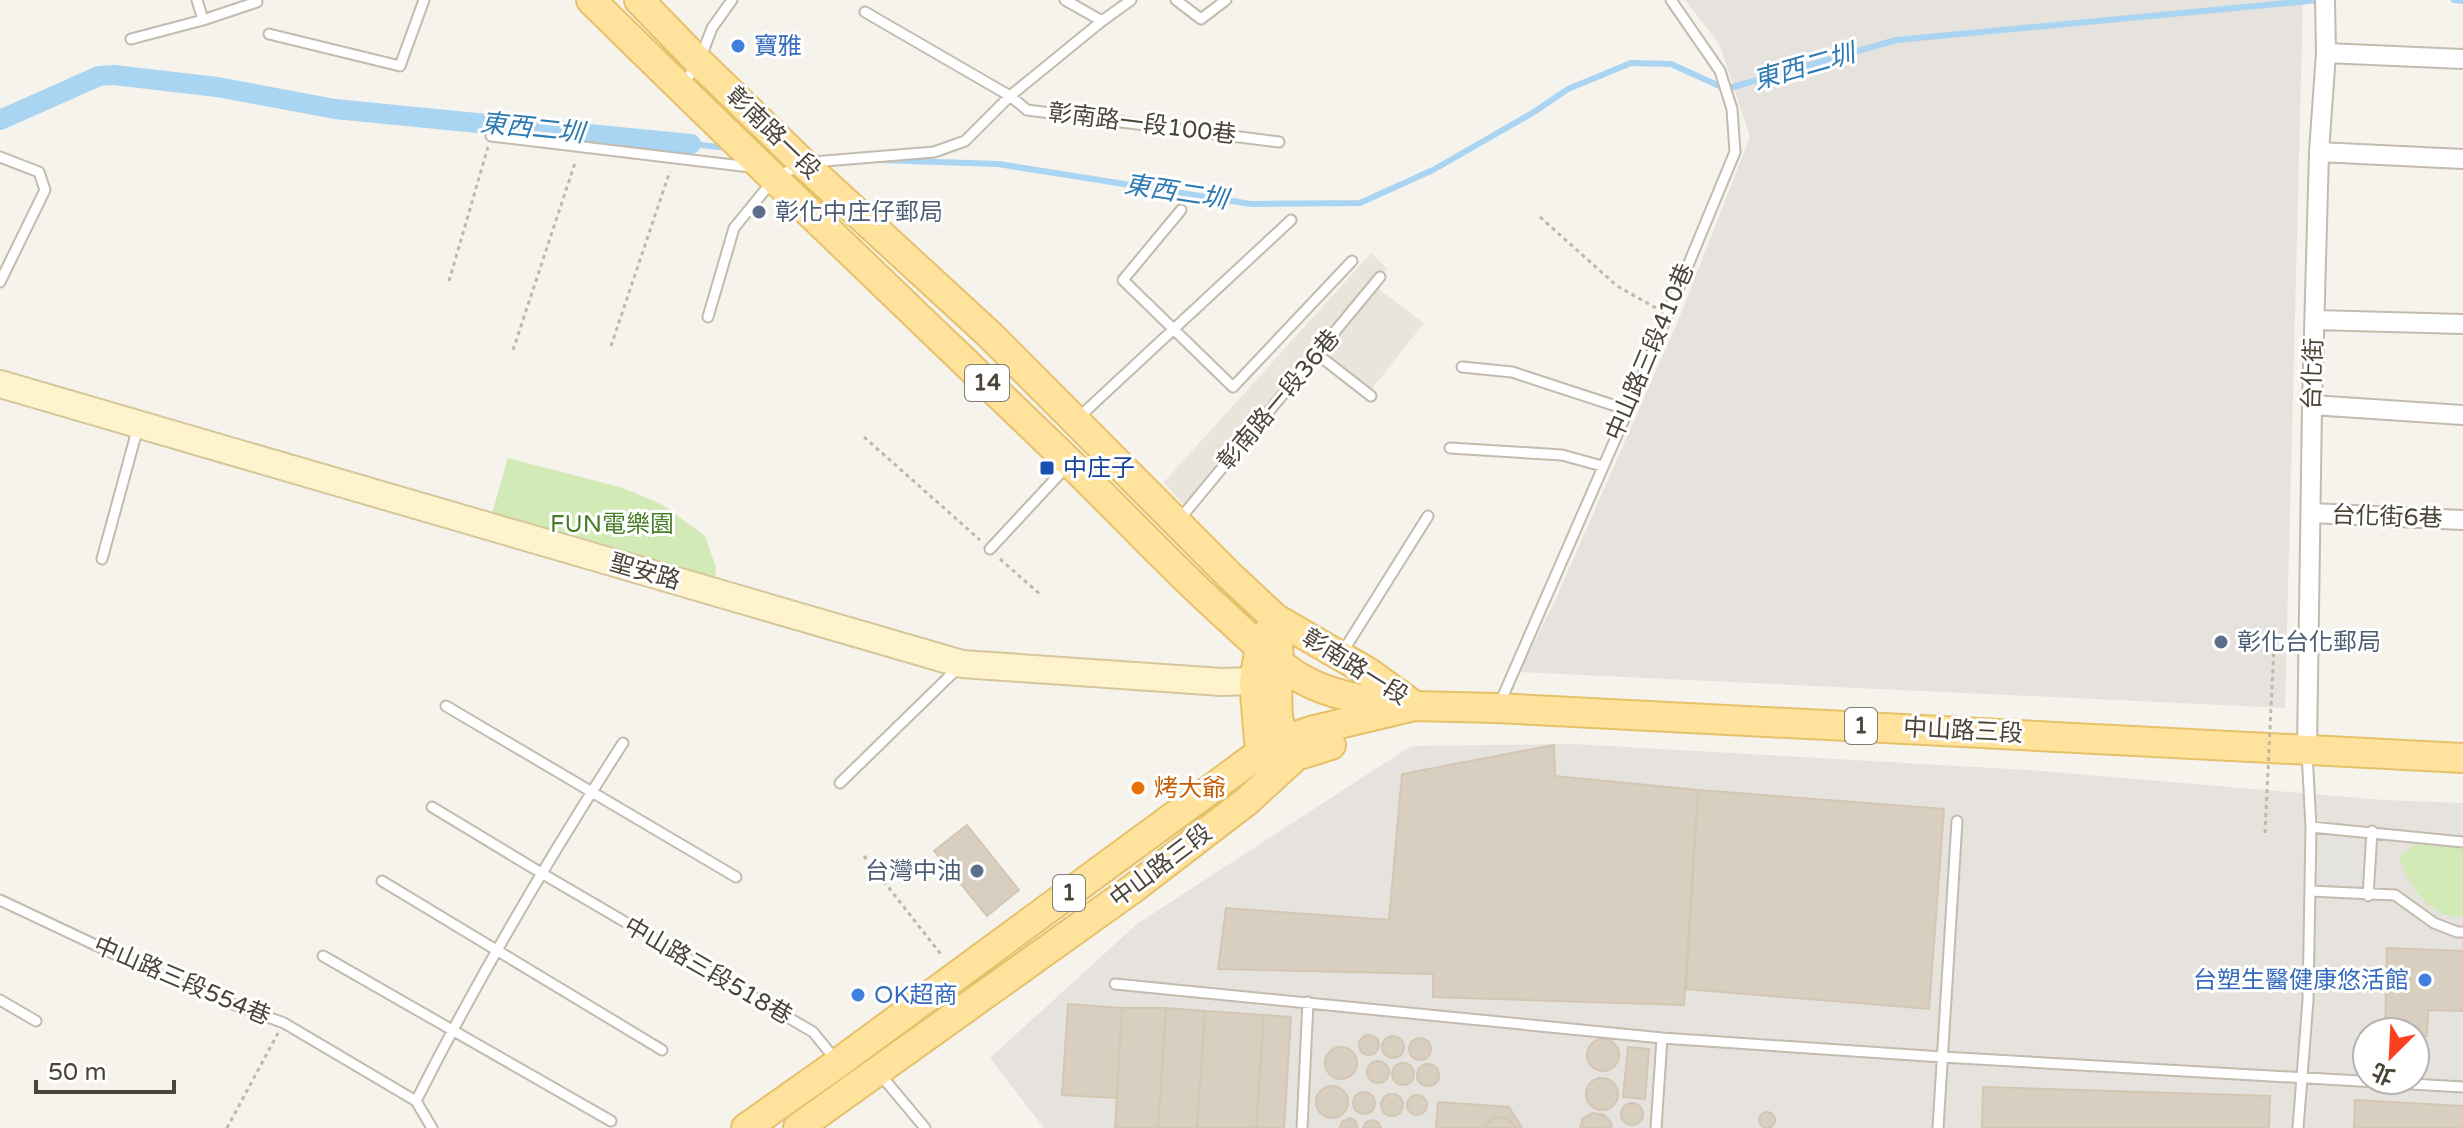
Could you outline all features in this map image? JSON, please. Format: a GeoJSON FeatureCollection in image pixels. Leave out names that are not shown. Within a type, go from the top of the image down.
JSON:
{"type":"FeatureCollection","features":[{"type":"Feature","properties":{"kind":"main road","name":"彰南路一段"},"geometry":{"type":"LineString","coordinates":[[591,0],[1070,462],[1274,670],[1362,700],[1415,706]]}},
{"type":"Feature","properties":{"kind":"main road","name":"彰南路一段"},"geometry":{"type":"LineString","coordinates":[[639,0],[803,163],[990,335],[1275,618],[1368,672],[1415,706]]}},
{"type":"Feature","properties":{"kind":"main road"},"geometry":{"type":"LineString","coordinates":[[1275,618],[1274,670],[1279,756]]}},
{"type":"Feature","properties":{"kind":"main road","name":"中山路三段"},"geometry":{"type":"LineString","coordinates":[[746,1128],[958,976],[1279,756],[1348,721],[1415,706],[2463,758]]}},
{"type":"Feature","properties":{"kind":"main road","name":"中山路三段"},"geometry":{"type":"LineString","coordinates":[[798,1128],[1135,887],[1247,801],[1279,756]]}},
{"type":"Feature","properties":{"kind":"street","name":"台化街"},"geometry":{"type":"LineString","coordinates":[[2307,749],[2312,405],[2319,152],[2326,53],[2324,7]]}},
{"type":"Feature","properties":{"kind":"street"},"geometry":{"type":"LineString","coordinates":[[2326,53],[2463,59]]}},
{"type":"Feature","properties":{"kind":"street"},"geometry":{"type":"LineString","coordinates":[[2319,152],[2463,159]]}},
{"type":"Feature","properties":{"kind":"street"},"geometry":{"type":"LineString","coordinates":[[2315,320],[2463,324]]}},
{"type":"Feature","properties":{"kind":"street","name":"聖安路"},"geometry":{"type":"LineString","coordinates":[[0,384],[962,664],[1222,682],[1274,670]]}},
{"type":"Feature","properties":{"kind":"street"},"geometry":{"type":"LineString","coordinates":[[2312,405],[2463,415]]}},
{"type":"Feature","properties":{"kind":"street","name":"台化街6巷"},"geometry":{"type":"LineString","coordinates":[[2311,513],[2463,520]]}},
{"type":"Feature","properties":{"kind":"lane"},"geometry":{"type":"LineString","coordinates":[[197,0],[203,20]]}},
{"type":"Feature","properties":{"kind":"lane"},"geometry":{"type":"LineString","coordinates":[[269,34],[400,66],[424,0]]}},
{"type":"Feature","properties":{"kind":"lane"},"geometry":{"type":"LineString","coordinates":[[681,88],[699,62],[712,28],[732,0]]}},
{"type":"Feature","properties":{"kind":"lane"},"geometry":{"type":"LineString","coordinates":[[1065,0],[1102,21]]}},
{"type":"Feature","properties":{"kind":"lane","name":"彰南路一段100巷"},"geometry":{"type":"LineString","coordinates":[[774,179],[803,163],[934,152],[965,141],[1010,96],[1131,0]]}},
{"type":"Feature","properties":{"kind":"lane"},"geometry":{"type":"LineString","coordinates":[[1176,0],[1201,19],[1226,0]]}},
{"type":"Feature","properties":{"kind":"lane","name":"中山路三段410巷"},"geometry":{"type":"LineString","coordinates":[[1497,708],[1628,410],[1735,152],[1732,109],[1720,71],[1671,0]]}},
{"type":"Feature","properties":{"kind":"lane"},"geometry":{"type":"LineString","coordinates":[[131,39],[257,2]]}},
{"type":"Feature","properties":{"kind":"lane"},"geometry":{"type":"LineString","coordinates":[[865,12],[1010,96]]}},
{"type":"Feature","properties":{"kind":"lane","name":"彰南路一段100巷"},"geometry":{"type":"LineString","coordinates":[[1010,96],[1027,110],[1279,142]]}},
{"type":"Feature","properties":{"kind":"lane"},"geometry":{"type":"LineString","coordinates":[[491,136],[748,166],[774,179],[734,228],[708,317]]}},
{"type":"Feature","properties":{"kind":"lane"},"geometry":{"type":"LineString","coordinates":[[0,157],[39,172],[45,190],[0,282]]}},
{"type":"Feature","properties":{"kind":"lane"},"geometry":{"type":"LineString","coordinates":[[1181,210],[1123,280],[1233,387],[1352,261]]}},
{"type":"Feature","properties":{"kind":"lane"},"geometry":{"type":"LineString","coordinates":[[1075,421],[1291,220]]}},
{"type":"Feature","properties":{"kind":"lane","name":"彰南路一段36巷"},"geometry":{"type":"LineString","coordinates":[[1177,522],[1380,277]]}},
{"type":"Feature","properties":{"kind":"lane"},"geometry":{"type":"LineString","coordinates":[[1317,354],[1371,396]]}},
{"type":"Feature","properties":{"kind":"lane"},"geometry":{"type":"LineString","coordinates":[[1462,367],[1512,372],[1628,410]]}},
{"type":"Feature","properties":{"kind":"lane"},"geometry":{"type":"LineString","coordinates":[[102,559],[139,425]]}},
{"type":"Feature","properties":{"kind":"lane"},"geometry":{"type":"LineString","coordinates":[[1450,448],[1562,455],[1602,466]]}},
{"type":"Feature","properties":{"kind":"lane"},"geometry":{"type":"LineString","coordinates":[[990,549],[1070,462]]}},
{"type":"Feature","properties":{"kind":"lane"},"geometry":{"type":"LineString","coordinates":[[1340,656],[1428,516]]}},
{"type":"Feature","properties":{"kind":"lane"},"geometry":{"type":"LineString","coordinates":[[840,783],[962,664]]}},
{"type":"Feature","properties":{"kind":"lane"},"geometry":{"type":"LineString","coordinates":[[446,706],[736,877]]}},
{"type":"Feature","properties":{"kind":"lane"},"geometry":{"type":"LineString","coordinates":[[416,1101],[452,1029],[623,743]]}},
{"type":"Feature","properties":{"kind":"lane"},"geometry":{"type":"LineString","coordinates":[[2298,1128],[2308,1000],[2311,827],[2307,749]]}},
{"type":"Feature","properties":{"kind":"lane","name":"中山路三段518巷"},"geometry":{"type":"LineString","coordinates":[[432,807],[813,1032],[838,1063],[870,1076],[925,1128]]}},
{"type":"Feature","properties":{"kind":"lane"},"geometry":{"type":"LineString","coordinates":[[1938,1128],[1957,821]]}},
{"type":"Feature","properties":{"kind":"lane"},"geometry":{"type":"LineString","coordinates":[[2311,827],[2463,842]]}},
{"type":"Feature","properties":{"kind":"lane"},"geometry":{"type":"LineString","coordinates":[[2368,896],[2372,831]]}},
{"type":"Feature","properties":{"kind":"lane"},"geometry":{"type":"LineString","coordinates":[[382,881],[662,1050]]}},
{"type":"Feature","properties":{"kind":"lane"},"geometry":{"type":"LineString","coordinates":[[2310,891],[2395,895],[2434,923],[2463,932]]}},
{"type":"Feature","properties":{"kind":"lane","name":"中山路三段554巷"},"geometry":{"type":"LineString","coordinates":[[0,900],[174,982],[284,1023],[416,1101],[432,1128]]}},
{"type":"Feature","properties":{"kind":"lane"},"geometry":{"type":"LineString","coordinates":[[323,956],[611,1121]]}},
{"type":"Feature","properties":{"kind":"lane"},"geometry":{"type":"LineString","coordinates":[[1115,984],[1662,1038],[2463,1087]]}},
{"type":"Feature","properties":{"kind":"lane"},"geometry":{"type":"LineString","coordinates":[[0,1000],[36,1021]]}},
{"type":"Feature","properties":{"kind":"lane"},"geometry":{"type":"LineString","coordinates":[[1302,1128],[1308,1002]]}},
{"type":"Feature","properties":{"kind":"lane"},"geometry":{"type":"LineString","coordinates":[[1656,1128],[1662,1038]]}},
{"type":"Feature","properties":{"kind":"path"},"geometry":{"type":"LineString","coordinates":[[449,281],[491,136]]}},
{"type":"Feature","properties":{"kind":"path"},"geometry":{"type":"LineString","coordinates":[[513,350],[580,146]]}},
{"type":"Feature","properties":{"kind":"path"},"geometry":{"type":"LineString","coordinates":[[611,346],[674,157]]}},
{"type":"Feature","properties":{"kind":"path"},"geometry":{"type":"LineString","coordinates":[[1540,217],[1617,286],[1667,313]]}},
{"type":"Feature","properties":{"kind":"path"},"geometry":{"type":"LineString","coordinates":[[864,437],[1042,596]]}},
{"type":"Feature","properties":{"kind":"path"},"geometry":{"type":"LineString","coordinates":[[2265,833],[2275,625]]}},
{"type":"Feature","properties":{"kind":"path"},"geometry":{"type":"LineString","coordinates":[[864,856],[958,976]]}},
{"type":"Feature","properties":{"kind":"path"},"geometry":{"type":"LineString","coordinates":[[227,1128],[284,1023]]}},
{"type":"Feature","properties":{"kind":"shaded area"},"geometry":{"type":"Polygon","coordinates":[[[1685,0],[2303,0],[2285,708],[1519,672],[1553,605],[1680,316],[1750,137],[1720,45],[1685,0]]]}},
{"type":"Feature","properties":{"kind":"shaded area"},"geometry":{"type":"Polygon","coordinates":[[[1371,253],[1387,269],[1372,284],[1424,323],[1371,390],[1311,349],[1184,505],[1164,482],[1371,253]]]}},
{"type":"Feature","properties":{"kind":"shaded area"},"geometry":{"type":"Polygon","coordinates":[[[1573,744],[2028,770],[2384,800],[2463,803],[2463,1128],[1044,1128],[990,1058],[1137,924],[1411,746],[1573,744]]]}},
{"type":"Feature","properties":{"kind":"shaded area"},"geometry":{"type":"Polygon","coordinates":[[[2320,839],[2380,841],[2379,885],[2319,883],[2320,839]]]}},
{"type":"Feature","properties":{"kind":"green space","name":"FUN電樂園"},"geometry":{"type":"Polygon","coordinates":[[[508,458],[623,488],[663,505],[705,536],[716,567],[714,591],[488,527],[508,458]]]}},
{"type":"Feature","properties":{"kind":"green space"},"geometry":{"type":"Polygon","coordinates":[[[2415,844],[2463,848],[2463,917],[2451,916],[2431,906],[2408,879],[2399,858],[2415,844]]]}},
{"type":"Feature","properties":{"kind":"building"},"geometry":{"type":"Polygon","coordinates":[[[1554,745],[1555,776],[1698,790],[1684,1005],[1433,997],[1433,974],[1218,969],[1226,908],[1389,920],[1402,774],[1554,745]]]}},
{"type":"Feature","properties":{"kind":"building"},"geometry":{"type":"Polygon","coordinates":[[[1698,790],[1944,809],[1929,1009],[1686,989],[1698,790]]]}},
{"type":"Feature","properties":{"kind":"building","name":"台灣中油"},"geometry":{"type":"Polygon","coordinates":[[[967,825],[1019,890],[987,916],[934,851],[967,825]]]}},
{"type":"Feature","properties":{"kind":"building","name":"台塑生醫健康悠活館"},"geometry":{"type":"Polygon","coordinates":[[[2387,948],[2463,951],[2463,1011],[2428,1010],[2428,1016],[2385,1016],[2387,948]]]}},
{"type":"Feature","properties":{"kind":"building"},"geometry":{"type":"Polygon","coordinates":[[[1068,1004],[1122,1008],[1117,1098],[1062,1095],[1068,1004]]]}},
{"type":"Feature","properties":{"kind":"building"},"geometry":{"type":"Polygon","coordinates":[[[1122,1008],[1166,1008],[1158,1128],[1115,1128],[1122,1008]]]}},
{"type":"Feature","properties":{"kind":"building"},"geometry":{"type":"Polygon","coordinates":[[[1166,1008],[1205,1011],[1197,1128],[1158,1128],[1166,1008]]]}},
{"type":"Feature","properties":{"kind":"building"},"geometry":{"type":"Polygon","coordinates":[[[1205,1011],[1264,1015],[1256,1128],[1197,1128],[1205,1011]]]}},
{"type":"Feature","properties":{"kind":"building"},"geometry":{"type":"Polygon","coordinates":[[[1264,1015],[1291,1017],[1284,1128],[1256,1128],[1264,1015]]]}},
{"type":"Feature","properties":{"kind":"building"},"geometry":{"type":"Polygon","coordinates":[[[1365,1035],[1373,1035],[1379,1045],[1373,1055],[1365,1055],[1359,1049],[1359,1041],[1365,1035]]]}},
{"type":"Feature","properties":{"kind":"building"},"geometry":{"type":"Polygon","coordinates":[[[1393,1036],[1404,1047],[1393,1058],[1382,1047],[1393,1036]]]}},
{"type":"Feature","properties":{"kind":"building"},"geometry":{"type":"Polygon","coordinates":[[[1420,1038],[1431,1049],[1420,1060],[1409,1049],[1420,1038]]]}},
{"type":"Feature","properties":{"kind":"building"},"geometry":{"type":"Polygon","coordinates":[[[1603,1039],[1614,1044],[1619,1055],[1614,1066],[1603,1071],[1592,1066],[1587,1055],[1592,1044],[1603,1039]]]}},
{"type":"Feature","properties":{"kind":"building"},"geometry":{"type":"Polygon","coordinates":[[[1341,1047],[1352,1052],[1357,1063],[1352,1074],[1341,1079],[1330,1074],[1325,1063],[1330,1052],[1341,1047]]]}},
{"type":"Feature","properties":{"kind":"building"},"geometry":{"type":"Polygon","coordinates":[[[1628,1047],[1649,1049],[1645,1099],[1623,1097],[1628,1047]]]}},
{"type":"Feature","properties":{"kind":"building"},"geometry":{"type":"Polygon","coordinates":[[[1378,1061],[1389,1072],[1378,1083],[1367,1072],[1378,1061]]]}},
{"type":"Feature","properties":{"kind":"building"},"geometry":{"type":"Polygon","coordinates":[[[1403,1063],[1414,1074],[1403,1085],[1392,1074],[1403,1063]]]}},
{"type":"Feature","properties":{"kind":"building"},"geometry":{"type":"Polygon","coordinates":[[[1428,1064],[1439,1075],[1428,1086],[1417,1075],[1428,1064]]]}},
{"type":"Feature","properties":{"kind":"building"},"geometry":{"type":"Polygon","coordinates":[[[1602,1078],[1613,1083],[1618,1094],[1613,1105],[1602,1110],[1591,1105],[1586,1094],[1591,1083],[1602,1078]]]}},
{"type":"Feature","properties":{"kind":"building"},"geometry":{"type":"Polygon","coordinates":[[[1332,1086],[1343,1091],[1348,1102],[1343,1113],[1332,1118],[1321,1113],[1316,1102],[1321,1091],[1332,1086]]]}},
{"type":"Feature","properties":{"kind":"building"},"geometry":{"type":"Polygon","coordinates":[[[1983,1087],[2270,1096],[2269,1128],[1982,1128],[1983,1087]]]}},
{"type":"Feature","properties":{"kind":"building"},"geometry":{"type":"Polygon","coordinates":[[[1364,1092],[1375,1103],[1364,1114],[1353,1103],[1364,1092]]]}},
{"type":"Feature","properties":{"kind":"building"},"geometry":{"type":"Polygon","coordinates":[[[1392,1094],[1403,1105],[1392,1116],[1381,1105],[1392,1094]]]}},
{"type":"Feature","properties":{"kind":"building"},"geometry":{"type":"Polygon","coordinates":[[[1413,1095],[1421,1095],[1427,1105],[1421,1115],[1413,1115],[1407,1109],[1407,1101],[1413,1095]]]}},
{"type":"Feature","properties":{"kind":"building"},"geometry":{"type":"Polygon","coordinates":[[[2355,1100],[2463,1106],[2463,1128],[2354,1128],[2355,1100]]]}},
{"type":"Feature","properties":{"kind":"building"},"geometry":{"type":"Polygon","coordinates":[[[1438,1102],[1509,1107],[1522,1128],[1436,1128],[1438,1102]]]}},
{"type":"Feature","properties":{"kind":"building"},"geometry":{"type":"Polygon","coordinates":[[[1632,1103],[1643,1114],[1632,1125],[1621,1114],[1632,1103]]]}},
{"type":"Feature","properties":{"kind":"building"},"geometry":{"type":"Polygon","coordinates":[[[1767,1112],[1775,1120],[1767,1128],[1759,1120],[1767,1112]]]}},
{"type":"Feature","properties":{"kind":"building"},"geometry":{"type":"Polygon","coordinates":[[[1593,1113],[1604,1115],[1612,1128],[1580,1128],[1583,1118],[1593,1113]]]}},
{"type":"Feature","properties":{"kind":"building"},"geometry":{"type":"Polygon","coordinates":[[[1497,1117],[1508,1119],[1516,1128],[1484,1128],[1497,1117]]]}},
{"type":"Feature","properties":{"kind":"building"},"geometry":{"type":"Polygon","coordinates":[[[1349,1118],[1355,1120],[1358,1128],[1340,1128],[1342,1122],[1349,1118]]]}},
{"type":"Feature","properties":{"kind":"building"},"geometry":{"type":"Polygon","coordinates":[[[1366,1122],[1378,1122],[1381,1128],[1363,1128],[1366,1122]]]}},
{"type":"Feature","properties":{"kind":"waterway","name":"東西二圳"},"geometry":{"type":"LineString","coordinates":[[879,160],[998,164],[1251,204],[1360,203],[1433,170],[1568,89],[1631,63],[1671,64],[1726,89],[1896,40],[2319,0]]}},
{"type":"Feature","properties":{"kind":"waterway","name":"東西二圳"},"geometry":{"type":"LineString","coordinates":[[2454,0],[2463,1]]}},
{"type":"Feature","properties":{"kind":"waterway","name":"東西二圳"},"geometry":{"type":"LineString","coordinates":[[0,120],[99,76],[114,75],[217,87],[335,109],[691,144]]}},
{"type":"Feature","properties":{"kind":"waterway","name":"東西二圳"},"geometry":{"type":"LineString","coordinates":[[691,144],[729,148]]}},
{"type":"Feature","properties":{"kind":"place","name":"寶雅"},"geometry":{"type":"Point","coordinates":[738,46]}},
{"type":"Feature","properties":{"kind":"place","name":"彰化中庄仔郵局"},"geometry":{"type":"Point","coordinates":[759,212]}},
{"type":"Feature","properties":{"kind":"place","name":"中庄子"},"geometry":{"type":"Point","coordinates":[1047,468]}},
{"type":"Feature","properties":{"kind":"place","name":"彰化台化郵局"},"geometry":{"type":"Point","coordinates":[2221,642]}},
{"type":"Feature","properties":{"kind":"place","name":"烤大爺"},"geometry":{"type":"Point","coordinates":[1138,788]}},
{"type":"Feature","properties":{"kind":"place","name":"台灣中油"},"geometry":{"type":"Point","coordinates":[977,871]}},
{"type":"Feature","properties":{"kind":"place","name":"台塑生醫健康悠活館"},"geometry":{"type":"Point","coordinates":[2425,980]}},
{"type":"Feature","properties":{"kind":"place","name":"OK超商"},"geometry":{"type":"Point","coordinates":[858,995]}}]}
